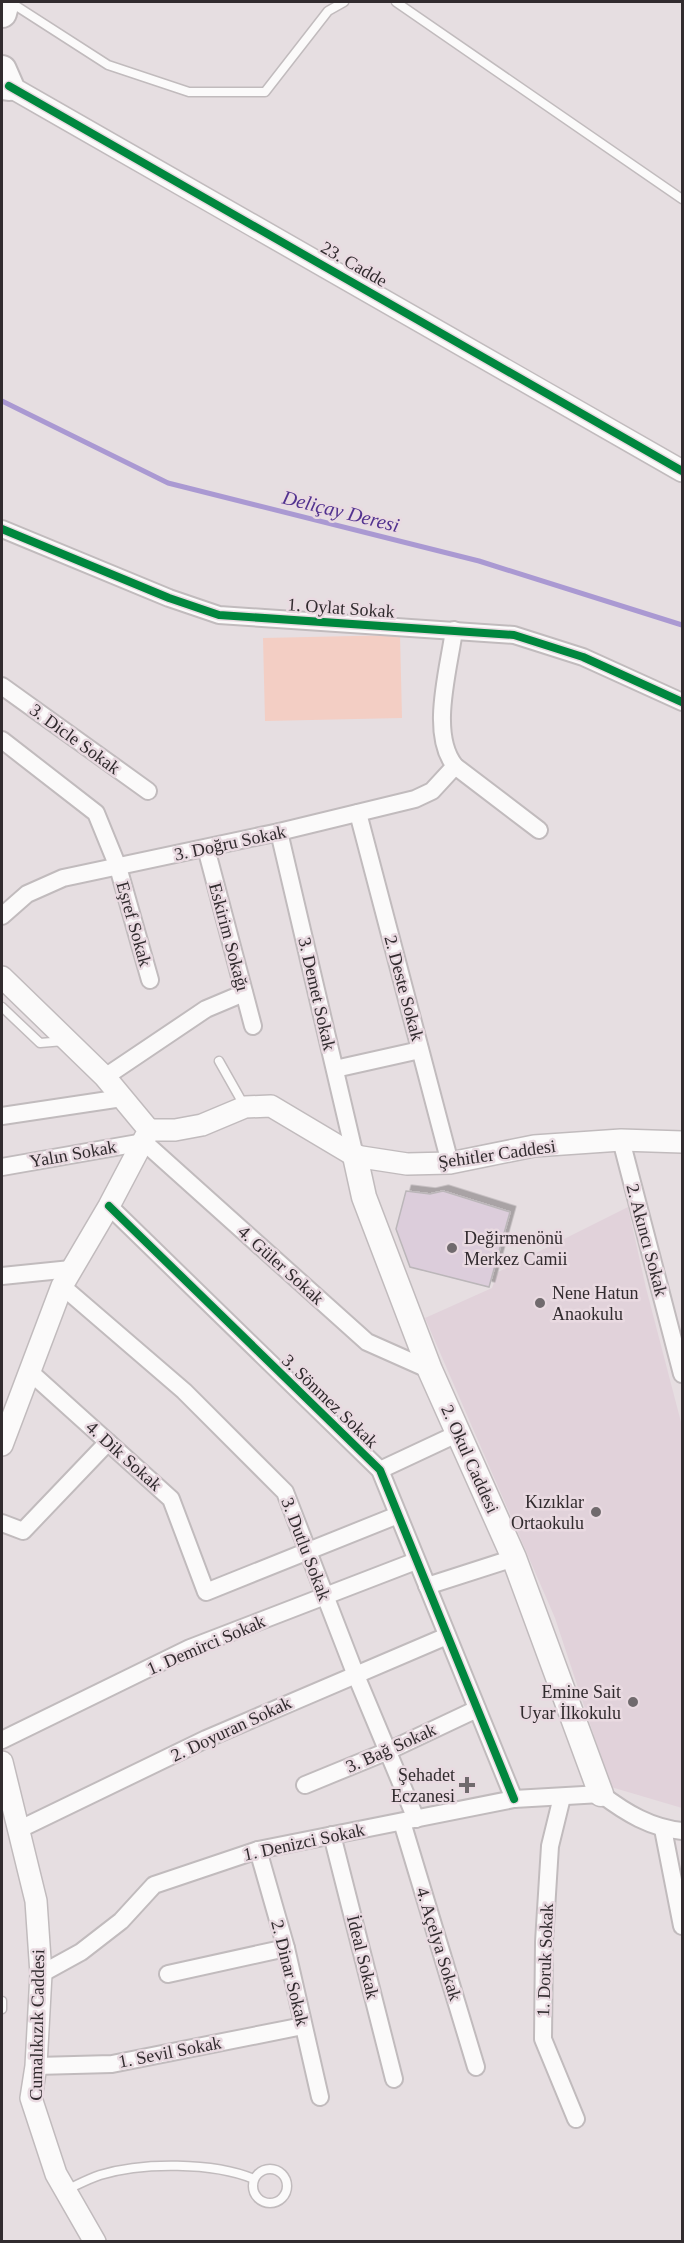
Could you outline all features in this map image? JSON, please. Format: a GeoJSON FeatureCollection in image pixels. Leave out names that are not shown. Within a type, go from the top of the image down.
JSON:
{"type":"FeatureCollection","features":[{"type":"Feature","properties":{"kind":"highway"},"geometry":{"type":"LineString","coordinates":[[2,13],[5,2]]}},
{"type":"Feature","properties":{"kind":"main road","name":"2. Okul Caddesi"},"geometry":{"type":"LineString","coordinates":[[355,1156],[364,1197],[430,1370],[514,1558],[601,1794]]}},
{"type":"Feature","properties":{"kind":"street","name":"23. Cadde"},"geometry":{"type":"LineString","coordinates":[[4,80],[682,471]]}},
{"type":"Feature","properties":{"kind":"street","name":"1. Oylat Sokak"},"geometry":{"type":"LineString","coordinates":[[2,528],[169,598],[219,615],[514,635],[583,657],[682,702]]}},
{"type":"Feature","properties":{"kind":"street"},"geometry":{"type":"LineString","coordinates":[[454,630],[441,735],[445,754],[455,766],[539,830]]}},
{"type":"Feature","properties":{"kind":"street","name":"3. Dicle Sokak"},"geometry":{"type":"LineString","coordinates":[[2,686],[148,791]]}},
{"type":"Feature","properties":{"kind":"street","name":"Eşref Sokak"},"geometry":{"type":"LineString","coordinates":[[2,740],[96,813],[118,867],[150,980]]}},
{"type":"Feature","properties":{"kind":"street","name":"3. Doğru Sokak"},"geometry":{"type":"LineString","coordinates":[[2,916],[27,894],[63,878],[279,832],[415,799],[432,791],[455,766]]}},
{"type":"Feature","properties":{"kind":"street","name":"2. Deste Sokak"},"geometry":{"type":"LineString","coordinates":[[358,813],[450,1163]]}},
{"type":"Feature","properties":{"kind":"street","name":"3. Demet Sokak"},"geometry":{"type":"LineString","coordinates":[[279,832],[355,1156]]}},
{"type":"Feature","properties":{"kind":"street","name":"Eskirim Sokağı"},"geometry":{"type":"LineString","coordinates":[[206,848],[253,1026]]}},
{"type":"Feature","properties":{"kind":"street"},"geometry":{"type":"LineString","coordinates":[[2,977],[105,1077],[122,1098],[146,1136],[109,1206],[66,1277],[2,1445]]}},
{"type":"Feature","properties":{"kind":"street"},"geometry":{"type":"LineString","coordinates":[[105,1077],[206,1008],[244,993]]}},
{"type":"Feature","properties":{"kind":"street"},"geometry":{"type":"LineString","coordinates":[[334,1069],[420,1050]]}},
{"type":"Feature","properties":{"kind":"street"},"geometry":{"type":"LineString","coordinates":[[2,1116],[122,1098]]}},
{"type":"Feature","properties":{"kind":"street","name":"Şehitler Caddesi"},"geometry":{"type":"LineString","coordinates":[[146,1136],[202,1125],[245,1107],[271,1107],[355,1156],[407,1164],[450,1163],[534,1146],[621,1140],[682,1142]]}},
{"type":"Feature","properties":{"kind":"street","name":"Yalın Sokak"},"geometry":{"type":"LineString","coordinates":[[2,1167],[146,1136]]}},
{"type":"Feature","properties":{"kind":"street","name":"4. Güler Sokak"},"geometry":{"type":"LineString","coordinates":[[146,1136],[367,1342],[430,1370]]}},
{"type":"Feature","properties":{"kind":"street","name":"2. Akıncı Sokak"},"geometry":{"type":"LineString","coordinates":[[621,1140],[682,1369]]}},
{"type":"Feature","properties":{"kind":"street","name":"3. Sönmez Sokak"},"geometry":{"type":"LineString","coordinates":[[109,1206],[380,1470],[514,1799]]}},
{"type":"Feature","properties":{"kind":"street"},"geometry":{"type":"LineString","coordinates":[[2,1276],[66,1277]]}},
{"type":"Feature","properties":{"kind":"street","name":"3. Dutlu Sokak"},"geometry":{"type":"LineString","coordinates":[[66,1277],[285,1492],[355,1673],[388,1751],[409,1821]]}},
{"type":"Feature","properties":{"kind":"street","name":"4. Dik Sokak"},"geometry":{"type":"LineString","coordinates":[[29,1371],[171,1499],[206,1592],[308,1549]]}},
{"type":"Feature","properties":{"kind":"street"},"geometry":{"type":"LineString","coordinates":[[380,1470],[459,1434]]}},
{"type":"Feature","properties":{"kind":"street"},"geometry":{"type":"LineString","coordinates":[[2,1523],[23,1531],[108,1442]]}},
{"type":"Feature","properties":{"kind":"street"},"geometry":{"type":"LineString","coordinates":[[308,1549],[398,1515]]}},
{"type":"Feature","properties":{"kind":"street"},"geometry":{"type":"LineString","coordinates":[[427,1586],[514,1558]]}},
{"type":"Feature","properties":{"kind":"street","name":"1. Demirci Sokak"},"geometry":{"type":"LineString","coordinates":[[2,1740],[190,1648],[416,1561]]}},
{"type":"Feature","properties":{"kind":"street","name":"2. Doyuran Sokak"},"geometry":{"type":"LineString","coordinates":[[18,1830],[206,1739],[355,1673],[447,1636]]}},
{"type":"Feature","properties":{"kind":"street","name":"3. Bağ Sokak"},"geometry":{"type":"LineString","coordinates":[[305,1785],[388,1751],[477,1709]]}},
{"type":"Feature","properties":{"kind":"street","name":"Cumalıkızık Caddesi"},"geometry":{"type":"LineString","coordinates":[[2,1762],[36,1901],[41,1974],[36,2066],[31,2098],[56,2174],[95,2241]]}},
{"type":"Feature","properties":{"kind":"street"},"geometry":{"type":"LineString","coordinates":[[601,1794],[625,1812],[663,1829],[682,1831]]}},
{"type":"Feature","properties":{"kind":"street","name":"1. Denizci Sokak"},"geometry":{"type":"LineString","coordinates":[[41,1974],[81,1952],[113,1927],[154,1885],[258,1850],[514,1799],[601,1794]]}},
{"type":"Feature","properties":{"kind":"street","name":"1. Doruk Sokak"},"geometry":{"type":"LineString","coordinates":[[562,1797],[550,1846],[544,1942],[543,2039],[576,2119]]}},
{"type":"Feature","properties":{"kind":"street","name":"4. Açelya Sokak"},"geometry":{"type":"LineString","coordinates":[[409,1821],[476,2067]]}},
{"type":"Feature","properties":{"kind":"street"},"geometry":{"type":"LineString","coordinates":[[663,1829],[682,1926]]}},
{"type":"Feature","properties":{"kind":"street","name":"İdeal Sokak"},"geometry":{"type":"LineString","coordinates":[[332,1835],[394,2079]]}},
{"type":"Feature","properties":{"kind":"street","name":"2. Dinar Sokak"},"geometry":{"type":"LineString","coordinates":[[258,1850],[286,1948],[320,2097]]}},
{"type":"Feature","properties":{"kind":"street"},"geometry":{"type":"LineString","coordinates":[[168,1974],[286,1948]]}},
{"type":"Feature","properties":{"kind":"street","name":"1. Sevil Sokak"},"geometry":{"type":"LineString","coordinates":[[36,2066],[112,2064],[303,2026]]}},
{"type":"Feature","properties":{"kind":"lane"},"geometry":{"type":"LineString","coordinates":[[5,2],[108,65],[189,92],[230,93],[265,92],[328,11],[344,2]]}},
{"type":"Feature","properties":{"kind":"lane"},"geometry":{"type":"LineString","coordinates":[[396,2],[682,199]]}},
{"type":"Feature","properties":{"kind":"lane"},"geometry":{"type":"LineString","coordinates":[[2,1006],[40,1043],[68,1041]]}},
{"type":"Feature","properties":{"kind":"lane"},"geometry":{"type":"LineString","coordinates":[[219,1061],[245,1107]]}},
{"type":"Feature","properties":{"kind":"lane"},"geometry":{"type":"LineString","coordinates":[[2,2001],[2,2009]]}},
{"type":"Feature","properties":{"kind":"lane"},"geometry":{"type":"LineString","coordinates":[[65,2190],[101,2175],[169,2166],[210,2166],[237,2172],[254,2179]]}},
{"type":"Feature","properties":{"kind":"lane"},"geometry":{"type":"LineString","coordinates":[[273,2169],[279,2172],[286,2180],[284,2197],[274,2203],[258,2200],[252,2190],[254,2179],[262,2171],[273,2169]]}},
{"type":"Feature","properties":{"kind":"shaded area"},"geometry":{"type":"Polygon","coordinates":[[[400,635],[402,718],[265,721],[263,638],[400,635]]]}},
{"type":"Feature","properties":{"kind":"shaded area"},"geometry":{"type":"Polygon","coordinates":[[[628,1207],[646,1288],[682,1426],[682,1808],[611,1787],[555,1618],[425,1318],[492,1288],[498,1272],[628,1207]]]}},
{"type":"Feature","properties":{"kind":"building","name":"Değirmenönü Merkez Camii"},"geometry":{"type":"Polygon","coordinates":[[[406,1191],[430,1194],[443,1191],[510,1212],[489,1287],[410,1267],[396,1229],[406,1191]]]}},
{"type":"Feature","properties":{"kind":"waterway","name":"Deliçay Deresi"},"geometry":{"type":"LineString","coordinates":[[2,401],[168,483],[479,561],[682,625]]}},
{"type":"Feature","properties":{"kind":"cycle path"},"geometry":{"type":"LineString","coordinates":[[9,86],[682,471]]}},
{"type":"Feature","properties":{"kind":"cycle path"},"geometry":{"type":"LineString","coordinates":[[2,529],[169,598],[219,615],[514,635],[583,657],[682,702]]}},
{"type":"Feature","properties":{"kind":"cycle path"},"geometry":{"type":"LineString","coordinates":[[109,1206],[380,1470],[514,1799]]}},
{"type":"Feature","properties":{"kind":"place","name":"Değirmenönü Merkez Camii"},"geometry":{"type":"Point","coordinates":[452,1248]}},
{"type":"Feature","properties":{"kind":"place","name":"Nene Hatun Anaokulu"},"geometry":{"type":"Point","coordinates":[540,1303]}},
{"type":"Feature","properties":{"kind":"place","name":"Kızıklar Ortaokulu"},"geometry":{"type":"Point","coordinates":[596,1512]}},
{"type":"Feature","properties":{"kind":"place","name":"Emine Sait Uyar İlkokulu"},"geometry":{"type":"Point","coordinates":[633,1702]}},
{"type":"Feature","properties":{"kind":"place","name":"Şehadet Eczanesi"},"geometry":{"type":"Point","coordinates":[467,1785]}}]}
